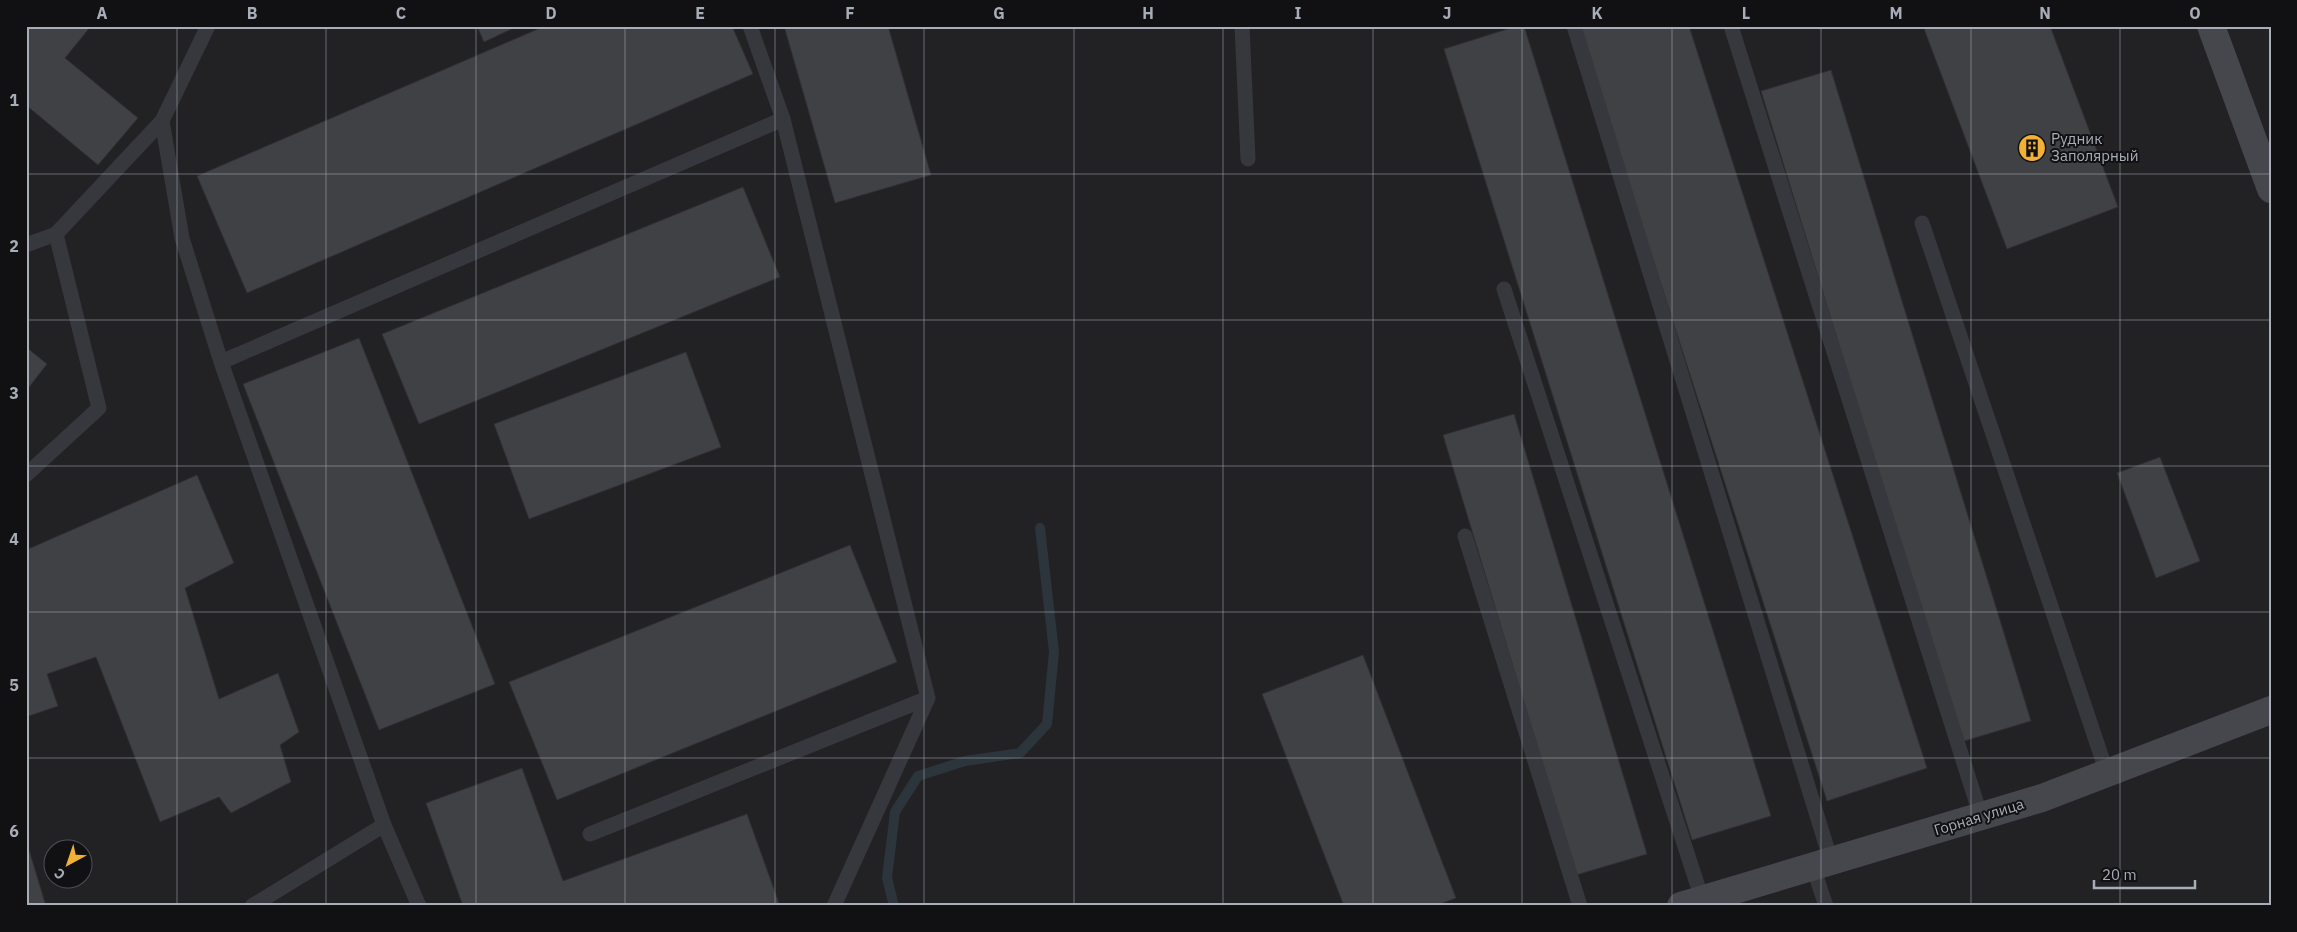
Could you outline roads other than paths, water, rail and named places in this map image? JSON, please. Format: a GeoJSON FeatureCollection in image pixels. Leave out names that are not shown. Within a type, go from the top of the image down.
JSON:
{"type":"FeatureCollection","features":[{"type":"Feature","properties":{"kind":"street"},"geometry":{"type":"LineString","coordinates":[[2210,26],[2271,189]]}},
{"type":"Feature","properties":{"kind":"street","name":"Горная улица"},"geometry":{"type":"LineString","coordinates":[[1692,903],[2042,798],[2271,710]]}},
{"type":"Feature","properties":{"kind":"lane"},"geometry":{"type":"LineString","coordinates":[[26,245],[56,234],[162,121],[208,26]]}},
{"type":"Feature","properties":{"kind":"lane"},"geometry":{"type":"LineString","coordinates":[[750,26],[783,119],[928,698],[834,906]]}},
{"type":"Feature","properties":{"kind":"lane"},"geometry":{"type":"LineString","coordinates":[[1242,26],[1248,159]]}},
{"type":"Feature","properties":{"kind":"lane"},"geometry":{"type":"LineString","coordinates":[[1574,26],[1822,864],[1826,906]]}},
{"type":"Feature","properties":{"kind":"lane"},"geometry":{"type":"LineString","coordinates":[[1731,26],[1981,817]]}},
{"type":"Feature","properties":{"kind":"lane"},"geometry":{"type":"LineString","coordinates":[[221,362],[783,119]]}},
{"type":"Feature","properties":{"kind":"lane"},"geometry":{"type":"LineString","coordinates":[[162,121],[182,238],[221,362],[384,826],[419,906]]}},
{"type":"Feature","properties":{"kind":"lane"},"geometry":{"type":"LineString","coordinates":[[1922,223],[2107,773]]}},
{"type":"Feature","properties":{"kind":"lane"},"geometry":{"type":"LineString","coordinates":[[26,475],[99,408],[56,234]]}},
{"type":"Feature","properties":{"kind":"lane"},"geometry":{"type":"LineString","coordinates":[[1504,289],[1692,903]]}},
{"type":"Feature","properties":{"kind":"lane"},"geometry":{"type":"LineString","coordinates":[[1465,536],[1580,906]]}},
{"type":"Feature","properties":{"kind":"lane"},"geometry":{"type":"LineString","coordinates":[[590,834],[928,698]]}},
{"type":"Feature","properties":{"kind":"lane"},"geometry":{"type":"LineString","coordinates":[[252,906],[384,826]]}},
{"type":"Feature","properties":{"kind":"waterway"},"geometry":{"type":"LineString","coordinates":[[894,906],[887,878],[895,812],[918,776],[965,761],[1020,753],[1047,724],[1054,652],[1040,528]]}},
{"type":"Feature","properties":{"kind":"place","name":"Рудник Заполярный"},"geometry":{"type":"Point","coordinates":[2032,148]}}]}
